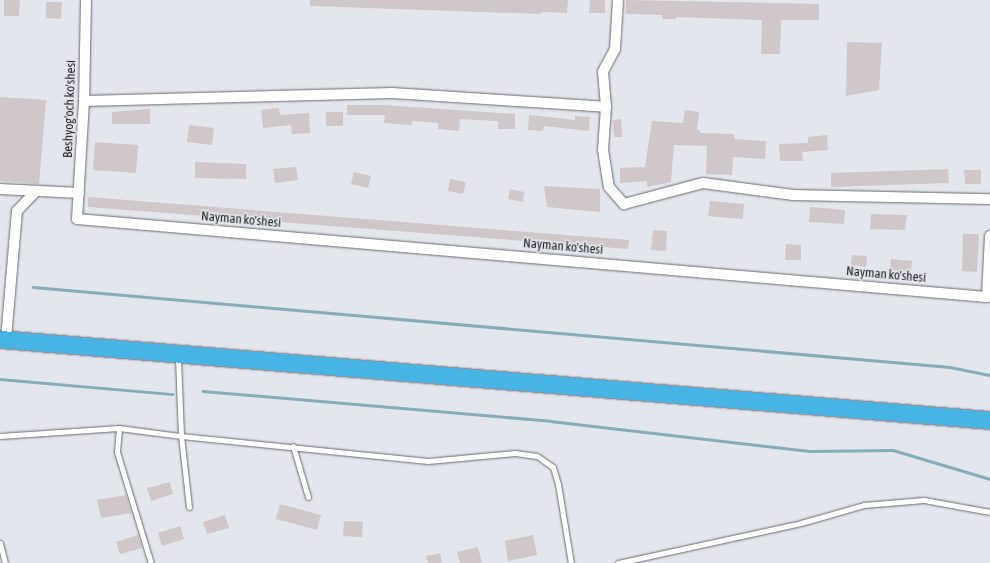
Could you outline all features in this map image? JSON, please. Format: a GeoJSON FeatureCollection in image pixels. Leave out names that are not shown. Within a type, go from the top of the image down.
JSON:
{"type":"FeatureCollection","features":[{"type":"Feature","properties":{"kind":"highway"},"geometry":{"type":"LineString","coordinates":[[3,339],[990,420]]}},
{"type":"Feature","properties":{"kind":"street","name":"Beshyog'och ko'shesi"},"geometry":{"type":"LineString","coordinates":[[77,219],[84,101],[86,0]]}},
{"type":"Feature","properties":{"kind":"street"},"geometry":{"type":"LineString","coordinates":[[618,0],[615,49],[603,72],[606,107],[603,150],[609,187],[624,204],[702,184],[793,195],[990,199]]}},
{"type":"Feature","properties":{"kind":"street"},"geometry":{"type":"LineString","coordinates":[[84,101],[392,93],[606,107]]}},
{"type":"Feature","properties":{"kind":"street"},"geometry":{"type":"LineString","coordinates":[[0,189],[79,193]]}},
{"type":"Feature","properties":{"kind":"street"},"geometry":{"type":"LineString","coordinates":[[3,339],[17,211],[36,190]]}},
{"type":"Feature","properties":{"kind":"street","name":"Nayman ko'shesi"},"geometry":{"type":"LineString","coordinates":[[77,219],[987,297],[990,236]]}},
{"type":"Feature","properties":{"kind":"lane"},"geometry":{"type":"LineString","coordinates":[[178,354],[181,436],[189,507]]}},
{"type":"Feature","properties":{"kind":"lane"},"geometry":{"type":"LineString","coordinates":[[119,428],[117,452],[151,563]]}},
{"type":"Feature","properties":{"kind":"lane"},"geometry":{"type":"LineString","coordinates":[[0,436],[119,428],[181,436],[293,446],[428,461],[515,453],[537,456],[553,467],[558,484],[570,563]]}},
{"type":"Feature","properties":{"kind":"lane"},"geometry":{"type":"LineString","coordinates":[[293,446],[308,497]]}},
{"type":"Feature","properties":{"kind":"lane"},"geometry":{"type":"LineString","coordinates":[[618,563],[801,523],[864,505],[924,500],[990,512]]}},
{"type":"Feature","properties":{"kind":"lane"},"geometry":{"type":"LineString","coordinates":[[0,543],[5,563]]}},
{"type":"Feature","properties":{"kind":"building"},"geometry":{"type":"Polygon","coordinates":[[[4,0],[20,0],[19,16],[4,16],[4,0]]]}},
{"type":"Feature","properties":{"kind":"building"},"geometry":{"type":"Polygon","coordinates":[[[310,0],[568,0],[567,13],[541,12],[541,14],[310,6],[310,0]]]}},
{"type":"Feature","properties":{"kind":"building"},"geometry":{"type":"Polygon","coordinates":[[[590,0],[605,0],[605,13],[589,13],[590,0]]]}},
{"type":"Feature","properties":{"kind":"building"},"geometry":{"type":"Polygon","coordinates":[[[626,0],[819,4],[819,20],[781,20],[780,54],[761,54],[762,20],[676,17],[676,19],[662,19],[662,15],[626,14],[626,0]]]}},
{"type":"Feature","properties":{"kind":"building"},"geometry":{"type":"Polygon","coordinates":[[[46,2],[62,2],[61,19],[46,18],[46,2]]]}},
{"type":"Feature","properties":{"kind":"building"},"geometry":{"type":"Polygon","coordinates":[[[847,42],[882,43],[879,90],[846,96],[847,42]]]}},
{"type":"Feature","properties":{"kind":"building"},"geometry":{"type":"Polygon","coordinates":[[[0,97],[46,100],[39,184],[0,181],[0,97]]]}},
{"type":"Feature","properties":{"kind":"building"},"geometry":{"type":"Polygon","coordinates":[[[347,105],[383,105],[515,114],[515,129],[498,129],[498,121],[460,119],[459,131],[438,129],[438,123],[412,121],[412,125],[384,123],[385,115],[347,115],[347,105]]]}},
{"type":"Feature","properties":{"kind":"building"},"geometry":{"type":"Polygon","coordinates":[[[279,108],[280,115],[309,113],[310,133],[292,134],[291,125],[263,128],[261,110],[279,108]]]}},
{"type":"Feature","properties":{"kind":"building"},"geometry":{"type":"Polygon","coordinates":[[[150,109],[150,124],[112,124],[112,112],[150,109]]]}},
{"type":"Feature","properties":{"kind":"building"},"geometry":{"type":"Polygon","coordinates":[[[685,110],[699,112],[697,130],[700,130],[700,133],[734,134],[734,139],[766,141],[765,159],[733,157],[732,175],[706,174],[707,146],[674,145],[671,182],[648,187],[646,181],[620,183],[620,168],[645,167],[652,121],[683,123],[685,110]]]}},
{"type":"Feature","properties":{"kind":"building"},"geometry":{"type":"Polygon","coordinates":[[[326,112],[343,112],[343,126],[326,126],[326,112]]]}},
{"type":"Feature","properties":{"kind":"building"},"geometry":{"type":"Polygon","coordinates":[[[529,115],[575,120],[575,116],[590,117],[589,131],[544,126],[543,131],[528,130],[529,115]]]}},
{"type":"Feature","properties":{"kind":"building"},"geometry":{"type":"Polygon","coordinates":[[[621,119],[622,137],[614,137],[613,120],[621,119]]]}},
{"type":"Feature","properties":{"kind":"building"},"geometry":{"type":"Polygon","coordinates":[[[189,125],[214,128],[212,145],[187,142],[189,125]]]}},
{"type":"Feature","properties":{"kind":"building"},"geometry":{"type":"Polygon","coordinates":[[[827,135],[828,150],[802,152],[803,161],[780,161],[779,144],[808,143],[808,137],[827,135]]]}},
{"type":"Feature","properties":{"kind":"building"},"geometry":{"type":"Polygon","coordinates":[[[95,142],[138,145],[136,173],[93,170],[95,142]]]}},
{"type":"Feature","properties":{"kind":"building"},"geometry":{"type":"Polygon","coordinates":[[[195,162],[246,164],[246,179],[195,178],[195,162]]]}},
{"type":"Feature","properties":{"kind":"building"},"geometry":{"type":"Polygon","coordinates":[[[296,167],[298,180],[275,183],[273,169],[296,167]]]}},
{"type":"Feature","properties":{"kind":"building"},"geometry":{"type":"Polygon","coordinates":[[[948,169],[949,183],[831,187],[831,173],[948,169]]]}},
{"type":"Feature","properties":{"kind":"building"},"geometry":{"type":"Polygon","coordinates":[[[964,170],[981,170],[981,184],[965,184],[964,170]]]}},
{"type":"Feature","properties":{"kind":"building"},"geometry":{"type":"Polygon","coordinates":[[[354,172],[371,176],[368,188],[351,184],[354,172]]]}},
{"type":"Feature","properties":{"kind":"building"},"geometry":{"type":"Polygon","coordinates":[[[450,179],[466,182],[463,194],[448,191],[450,179]]]}},
{"type":"Feature","properties":{"kind":"building"},"geometry":{"type":"Polygon","coordinates":[[[544,186],[600,189],[600,212],[547,207],[544,186]]]}},
{"type":"Feature","properties":{"kind":"building"},"geometry":{"type":"Polygon","coordinates":[[[510,189],[524,192],[523,202],[508,199],[510,189]]]}},
{"type":"Feature","properties":{"kind":"building"},"geometry":{"type":"Polygon","coordinates":[[[88,197],[629,240],[628,249],[88,207],[88,197]]]}},
{"type":"Feature","properties":{"kind":"building"},"geometry":{"type":"Polygon","coordinates":[[[710,201],[744,204],[743,219],[708,216],[710,201]]]}},
{"type":"Feature","properties":{"kind":"building"},"geometry":{"type":"Polygon","coordinates":[[[810,207],[845,210],[844,224],[809,222],[810,207]]]}},
{"type":"Feature","properties":{"kind":"building"},"geometry":{"type":"Polygon","coordinates":[[[871,214],[907,215],[905,230],[870,229],[871,214]]]}},
{"type":"Feature","properties":{"kind":"building"},"geometry":{"type":"Polygon","coordinates":[[[653,230],[667,231],[666,251],[651,250],[653,230]]]}},
{"type":"Feature","properties":{"kind":"building"},"geometry":{"type":"Polygon","coordinates":[[[963,234],[979,234],[977,272],[962,271],[963,234]]]}},
{"type":"Feature","properties":{"kind":"building"},"geometry":{"type":"Polygon","coordinates":[[[786,244],[801,245],[801,260],[785,260],[786,244]]]}},
{"type":"Feature","properties":{"kind":"building"},"geometry":{"type":"Polygon","coordinates":[[[852,255],[867,256],[866,267],[851,265],[852,255]]]}},
{"type":"Feature","properties":{"kind":"building"},"geometry":{"type":"Polygon","coordinates":[[[891,259],[912,261],[911,272],[890,271],[891,259]]]}},
{"type":"Feature","properties":{"kind":"building"},"geometry":{"type":"Polygon","coordinates":[[[170,482],[173,494],[151,501],[147,488],[170,482]]]}},
{"type":"Feature","properties":{"kind":"building"},"geometry":{"type":"Polygon","coordinates":[[[126,495],[131,513],[101,518],[97,500],[126,495]]]}},
{"type":"Feature","properties":{"kind":"building"},"geometry":{"type":"Polygon","coordinates":[[[280,504],[321,515],[317,530],[276,519],[280,504]]]}},
{"type":"Feature","properties":{"kind":"building"},"geometry":{"type":"Polygon","coordinates":[[[225,515],[229,528],[207,534],[203,522],[225,515]]]}},
{"type":"Feature","properties":{"kind":"building"},"geometry":{"type":"Polygon","coordinates":[[[344,521],[363,522],[362,537],[343,536],[344,521]]]}},
{"type":"Feature","properties":{"kind":"building"},"geometry":{"type":"Polygon","coordinates":[[[180,526],[184,539],[162,546],[158,533],[180,526]]]}},
{"type":"Feature","properties":{"kind":"building"},"geometry":{"type":"Polygon","coordinates":[[[138,535],[142,548],[120,554],[116,542],[138,535]]]}},
{"type":"Feature","properties":{"kind":"building"},"geometry":{"type":"Polygon","coordinates":[[[533,535],[537,555],[508,561],[505,541],[533,535]]]}},
{"type":"Feature","properties":{"kind":"building"},"geometry":{"type":"Polygon","coordinates":[[[478,547],[482,563],[460,563],[457,552],[478,547]]]}},
{"type":"Feature","properties":{"kind":"building"},"geometry":{"type":"Polygon","coordinates":[[[440,553],[442,563],[428,563],[426,556],[440,553]]]}},
{"type":"Feature","properties":{"kind":"waterway"},"geometry":{"type":"LineString","coordinates":[[33,287],[950,367],[990,375]]}},
{"type":"Feature","properties":{"kind":"waterway"},"geometry":{"type":"LineString","coordinates":[[0,379],[172,394]]}},
{"type":"Feature","properties":{"kind":"waterway"},"geometry":{"type":"LineString","coordinates":[[203,391],[550,421],[811,451],[893,450],[990,479]]}}]}
